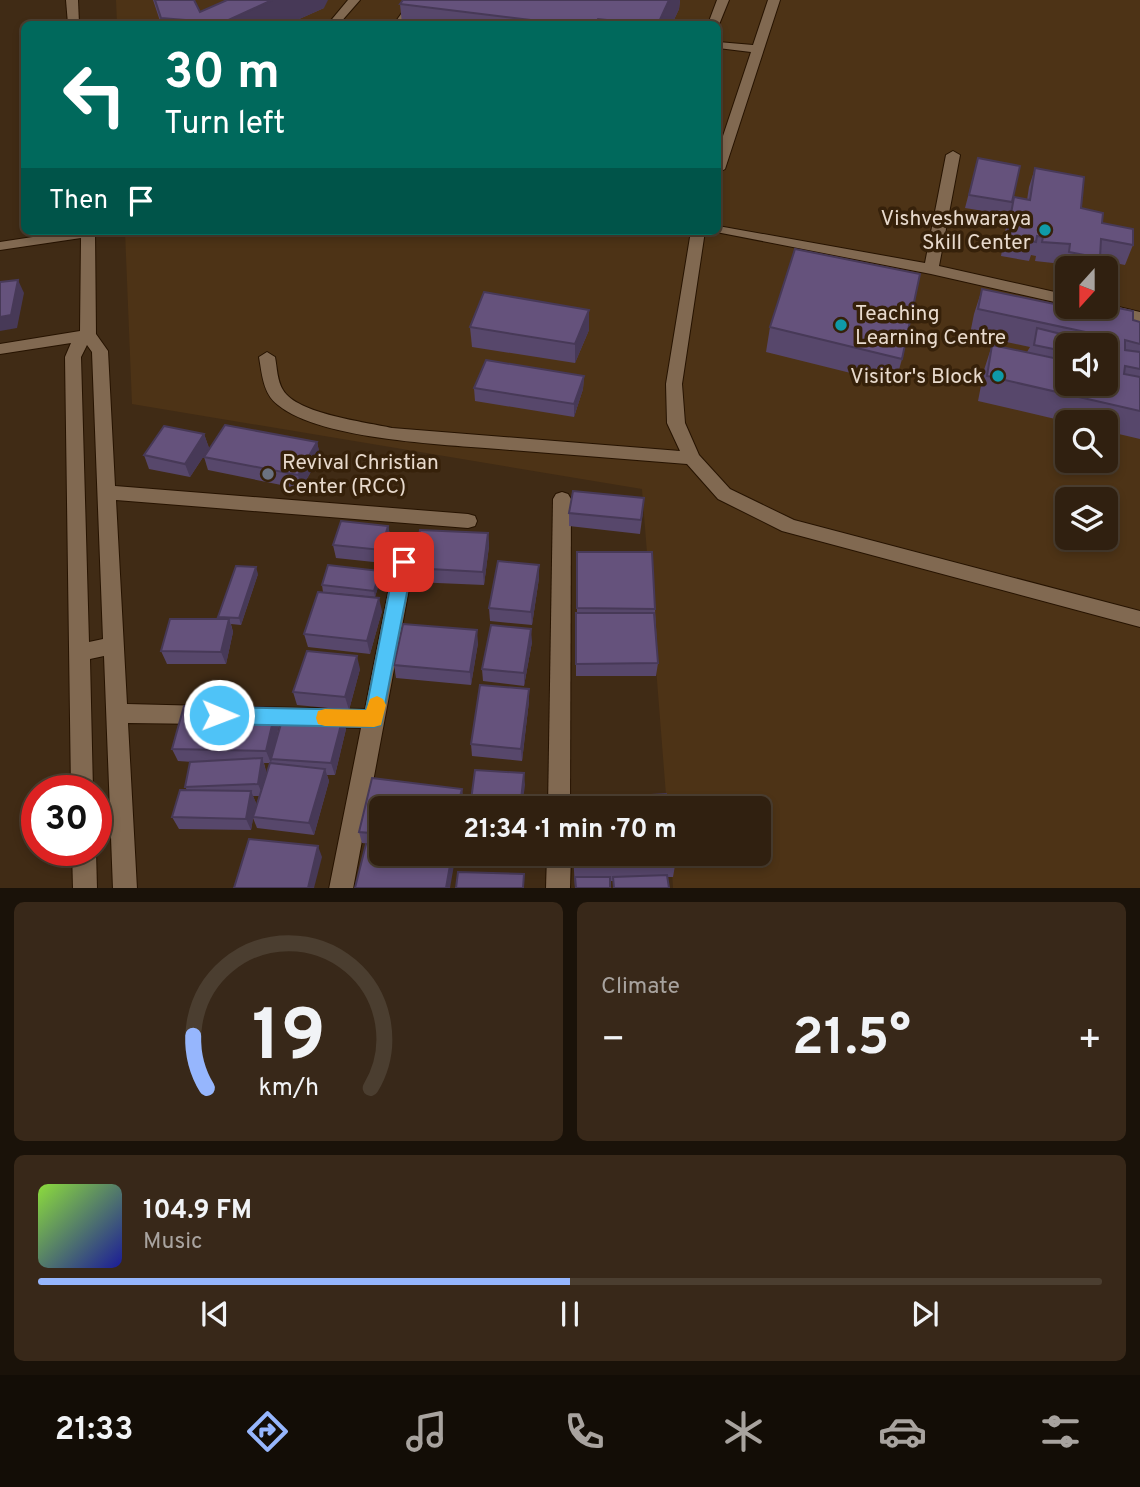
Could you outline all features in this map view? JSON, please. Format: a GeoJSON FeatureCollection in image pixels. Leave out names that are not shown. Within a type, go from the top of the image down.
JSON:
{"type":"FeatureCollection","features":[{"type":"Feature","properties":{"kind":"street"},"geometry":{"type":"LineString","coordinates":[[72,0],[74,21]]}},
{"type":"Feature","properties":{"kind":"street"},"geometry":{"type":"LineString","coordinates":[[336,21],[354,0]]}},
{"type":"Feature","properties":{"kind":"street"},"geometry":{"type":"LineString","coordinates":[[400,21],[417,0]]}},
{"type":"Feature","properties":{"kind":"street"},"geometry":{"type":"LineString","coordinates":[[715,21],[723,0]]}},
{"type":"Feature","properties":{"kind":"street"},"geometry":{"type":"LineString","coordinates":[[721,160],[774,0]]}},
{"type":"Feature","properties":{"kind":"street"},"geometry":{"type":"LineString","coordinates":[[721,45],[758,49]]}},
{"type":"Feature","properties":{"kind":"street"},"geometry":{"type":"LineString","coordinates":[[931,269],[953,155]]}},
{"type":"Feature","properties":{"kind":"street"},"geometry":{"type":"LineString","coordinates":[[721,231],[931,269],[1055,297]]}},
{"type":"Feature","properties":{"kind":"street"},"geometry":{"type":"LineString","coordinates":[[0,246],[69,235]]}},
{"type":"Feature","properties":{"kind":"street"},"geometry":{"type":"LineString","coordinates":[[88,235],[88,335],[100,351],[125,888]]}},
{"type":"Feature","properties":{"kind":"street"},"geometry":{"type":"LineString","coordinates":[[697,235],[674,383],[676,423],[692,458],[724,494],[789,526],[1140,619]]}},
{"type":"Feature","properties":{"kind":"street"},"geometry":{"type":"LineString","coordinates":[[1118,312],[1140,317]]}},
{"type":"Feature","properties":{"kind":"street"},"geometry":{"type":"LineString","coordinates":[[0,349],[88,335]]}},
{"type":"Feature","properties":{"kind":"street"},"geometry":{"type":"LineString","coordinates":[[82,775],[73,357],[76,347],[88,335]]}},
{"type":"Feature","properties":{"kind":"street"},"geometry":{"type":"LineString","coordinates":[[267,357],[277,395],[299,410],[345,424],[392,434],[692,458]]}},
{"type":"Feature","properties":{"kind":"street"},"geometry":{"type":"LineString","coordinates":[[105,492],[468,521]]}},
{"type":"Feature","properties":{"kind":"street"},"geometry":{"type":"LineString","coordinates":[[559,796],[562,499]]}},
{"type":"Feature","properties":{"kind":"street"},"geometry":{"type":"LineString","coordinates":[[341,888],[404,562]]}},
{"type":"Feature","properties":{"kind":"street"},"geometry":{"type":"LineString","coordinates":[[79,653],[112,646]]}},
{"type":"Feature","properties":{"kind":"street"},"geometry":{"type":"LineString","coordinates":[[116,713],[374,719]]}},
{"type":"Feature","properties":{"kind":"street"},"geometry":{"type":"LineString","coordinates":[[84,866],[85,888]]}},
{"type":"Feature","properties":{"kind":"street"},"geometry":{"type":"LineString","coordinates":[[558,888],[559,866]]}},
{"type":"Feature","properties":{"kind":"shaded area"},"geometry":{"type":"Polygon","coordinates":[[[116,0],[1140,0],[1140,888],[673,888],[672,866],[771,866],[771,796],[666,796],[642,489],[132,404],[125,235],[721,235],[721,21],[117,21],[116,0]]]}},
{"type":"Feature","properties":{"kind":"building"},"geometry":{"type":"Polygon","coordinates":[[[155,0],[194,0],[200,12],[227,0],[272,0],[226,21],[161,18],[155,0]]]}},
{"type":"Feature","properties":{"kind":"building"},"geometry":{"type":"Polygon","coordinates":[[[403,0],[669,0],[659,21],[539,21],[400,4],[403,0]]]}},
{"type":"Feature","properties":{"kind":"building"},"geometry":{"type":"Polygon","coordinates":[[[978,158],[1020,166],[1012,202],[969,195],[978,158]]]}},
{"type":"Feature","properties":{"kind":"building"},"geometry":{"type":"Polygon","coordinates":[[[1035,168],[1084,177],[1081,208],[1103,213],[1102,223],[1133,229],[1133,245],[1101,239],[1100,256],[1090,256],[1069,252],[1070,244],[1042,242],[1043,237],[1037,236],[1036,242],[1007,236],[1014,197],[1030,200],[1035,168]]]}},
{"type":"Feature","properties":{"kind":"building","name":"Teaching Learning Centre"},"geometry":{"type":"Polygon","coordinates":[[[795,249],[920,274],[902,359],[770,327],[795,249]]]}},
{"type":"Feature","properties":{"kind":"building"},"geometry":{"type":"Polygon","coordinates":[[[18,280],[11,315],[0,317],[0,282],[18,280]]]}},
{"type":"Feature","properties":{"kind":"building"},"geometry":{"type":"Polygon","coordinates":[[[982,289],[1055,304],[1055,319],[1118,319],[1118,308],[1133,311],[1133,320],[1140,322],[1140,344],[1125,340],[1125,350],[1140,352],[1140,369],[1125,366],[1124,374],[1140,377],[1140,411],[1074,396],[1118,396],[1118,333],[1090,333],[978,309],[982,289]]]}},
{"type":"Feature","properties":{"kind":"building"},"geometry":{"type":"Polygon","coordinates":[[[484,292],[589,310],[575,344],[470,327],[484,292]]]}},
{"type":"Feature","properties":{"kind":"building"},"geometry":{"type":"Polygon","coordinates":[[[1037,328],[1057,333],[1055,349],[1034,345],[1037,328]]]}},
{"type":"Feature","properties":{"kind":"building"},"geometry":{"type":"Polygon","coordinates":[[[992,345],[1055,358],[1055,392],[987,376],[992,345]]]}},
{"type":"Feature","properties":{"kind":"building"},"geometry":{"type":"Polygon","coordinates":[[[486,360],[584,376],[574,404],[474,388],[486,360]]]}},
{"type":"Feature","properties":{"kind":"building"},"geometry":{"type":"Polygon","coordinates":[[[225,425],[317,442],[298,475],[204,457],[225,425]]]}},
{"type":"Feature","properties":{"kind":"building"},"geometry":{"type":"Polygon","coordinates":[[[164,426],[204,434],[185,464],[144,455],[164,426]]]}},
{"type":"Feature","properties":{"kind":"building"},"geometry":{"type":"Polygon","coordinates":[[[573,491],[644,498],[641,520],[569,513],[573,491]]]}},
{"type":"Feature","properties":{"kind":"building"},"geometry":{"type":"Polygon","coordinates":[[[341,521],[388,526],[381,550],[333,545],[341,521]]]}},
{"type":"Feature","properties":{"kind":"building"},"geometry":{"type":"Polygon","coordinates":[[[420,530],[488,533],[483,572],[412,568],[420,530]]]}},
{"type":"Feature","properties":{"kind":"building"},"geometry":{"type":"Polygon","coordinates":[[[577,552],[652,552],[655,609],[577,608],[577,552]]]}},
{"type":"Feature","properties":{"kind":"building"},"geometry":{"type":"Polygon","coordinates":[[[498,561],[539,565],[531,612],[489,608],[498,561]]]}},
{"type":"Feature","properties":{"kind":"building"},"geometry":{"type":"Polygon","coordinates":[[[328,565],[380,571],[374,591],[322,585],[328,565]]]}},
{"type":"Feature","properties":{"kind":"building"},"geometry":{"type":"Polygon","coordinates":[[[236,566],[256,567],[239,618],[218,617],[236,566]]]}},
{"type":"Feature","properties":{"kind":"building"},"geometry":{"type":"Polygon","coordinates":[[[318,592],[379,598],[367,641],[304,634],[318,592]]]}},
{"type":"Feature","properties":{"kind":"building"},"geometry":{"type":"Polygon","coordinates":[[[576,613],[654,613],[658,663],[576,664],[576,613]]]}},
{"type":"Feature","properties":{"kind":"building"},"geometry":{"type":"Polygon","coordinates":[[[170,619],[229,619],[221,652],[161,651],[170,619]]]}},
{"type":"Feature","properties":{"kind":"building"},"geometry":{"type":"Polygon","coordinates":[[[403,624],[477,630],[470,672],[394,665],[403,624]]]}},
{"type":"Feature","properties":{"kind":"building"},"geometry":{"type":"Polygon","coordinates":[[[491,625],[531,629],[524,673],[482,669],[491,625]]]}},
{"type":"Feature","properties":{"kind":"building"},"geometry":{"type":"Polygon","coordinates":[[[307,651],[357,656],[345,697],[293,692],[307,651]]]}},
{"type":"Feature","properties":{"kind":"building"},"geometry":{"type":"Polygon","coordinates":[[[480,685],[529,689],[521,749],[471,744],[480,685]]]}},
{"type":"Feature","properties":{"kind":"building"},"geometry":{"type":"Polygon","coordinates":[[[184,706],[276,708],[266,751],[172,749],[184,706]]]}},
{"type":"Feature","properties":{"kind":"building"},"geometry":{"type":"Polygon","coordinates":[[[284,713],[343,717],[331,763],[271,759],[284,713]]]}},
{"type":"Feature","properties":{"kind":"building"},"geometry":{"type":"Polygon","coordinates":[[[262,758],[258,784],[185,787],[190,762],[262,758]]]}},
{"type":"Feature","properties":{"kind":"building"},"geometry":{"type":"Polygon","coordinates":[[[270,763],[325,769],[309,823],[253,817],[270,763]]]}},
{"type":"Feature","properties":{"kind":"building"},"geometry":{"type":"Polygon","coordinates":[[[475,770],[524,773],[521,796],[472,796],[475,770]]]}},
{"type":"Feature","properties":{"kind":"building"},"geometry":{"type":"Polygon","coordinates":[[[372,778],[462,789],[460,796],[369,796],[369,833],[359,832],[372,778]]]}},
{"type":"Feature","properties":{"kind":"building"},"geometry":{"type":"Polygon","coordinates":[[[180,790],[251,791],[246,819],[172,817],[180,790]]]}},
{"type":"Feature","properties":{"kind":"building"},"geometry":{"type":"Polygon","coordinates":[[[666,794],[666,796],[634,796],[666,794]]]}},
{"type":"Feature","properties":{"kind":"building"},"geometry":{"type":"Polygon","coordinates":[[[249,839],[318,846],[308,888],[234,888],[249,839]]]}},
{"type":"Feature","properties":{"kind":"building"},"geometry":{"type":"Polygon","coordinates":[[[366,844],[369,844],[369,866],[450,866],[446,888],[355,888],[366,844]]]}},
{"type":"Feature","properties":{"kind":"building"},"geometry":{"type":"Polygon","coordinates":[[[458,872],[524,874],[523,888],[456,888],[458,872]]]}},
{"type":"Feature","properties":{"kind":"building"},"geometry":{"type":"Polygon","coordinates":[[[667,875],[669,888],[614,888],[613,877],[667,875]]]}},
{"type":"Feature","properties":{"kind":"building"},"geometry":{"type":"Polygon","coordinates":[[[575,877],[610,877],[610,888],[576,888],[575,877]]]}},
{"type":"Feature","properties":{"kind":"slow traffic"},"geometry":{"type":"LineString","coordinates":[[325,718],[374,719],[377,705]]}},
{"type":"Feature","properties":{"kind":"place","name":"Vishveshwaraya Skill Center"},"geometry":{"type":"Point","coordinates":[1045,230]}},
{"type":"Feature","properties":{"kind":"place","name":"Teaching Learning Centre"},"geometry":{"type":"Point","coordinates":[841,325]}},
{"type":"Feature","properties":{"kind":"place","name":"Visitor's Block"},"geometry":{"type":"Point","coordinates":[998,376]}},
{"type":"Feature","properties":{"kind":"place","name":"Revival Christian Center (RCC)"},"geometry":{"type":"Point","coordinates":[268,474]}},
{"type":"Feature","properties":{"kind":"route"},"geometry":{"type":"LineString","coordinates":[[219,715],[374,719],[404,562]]}}]}
